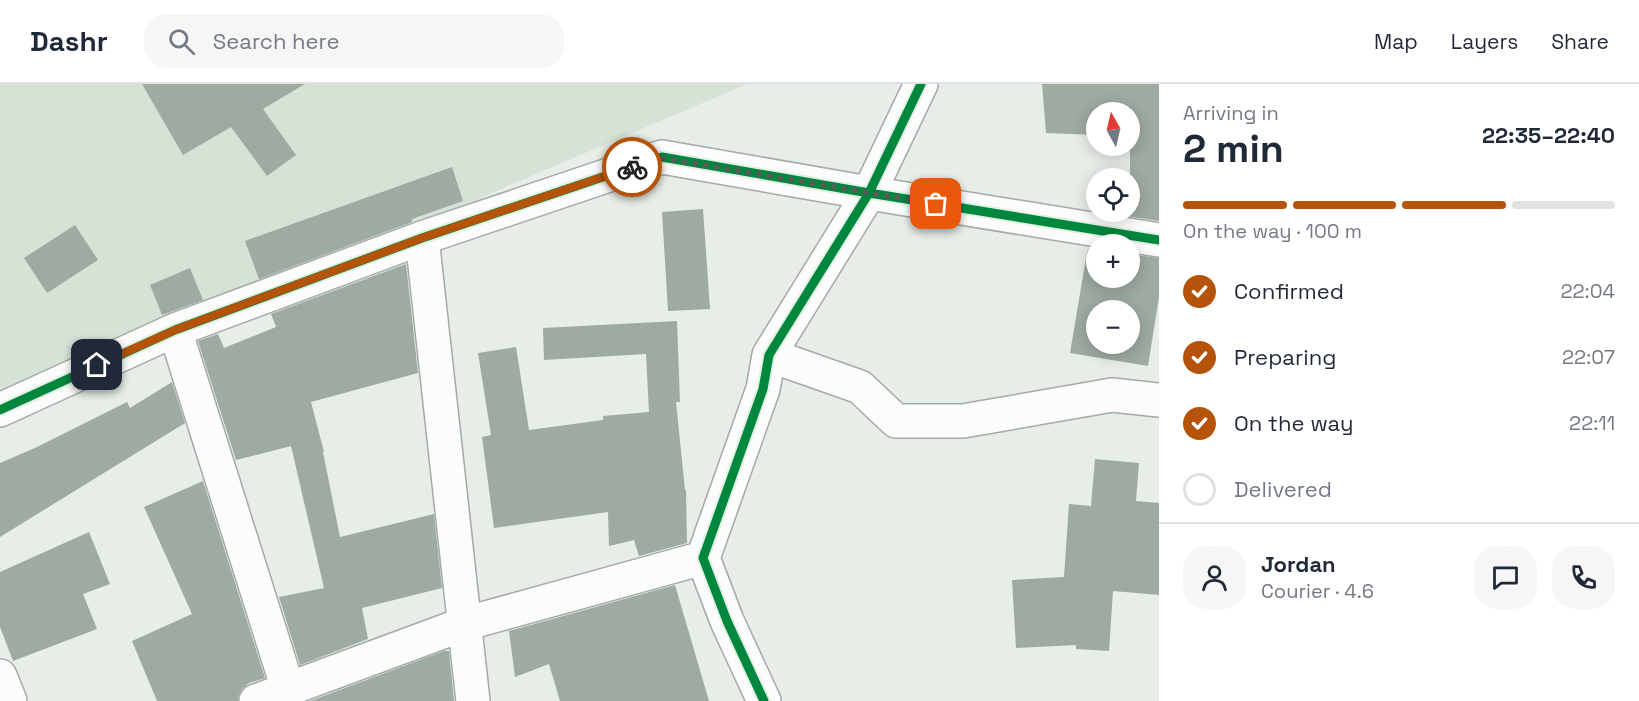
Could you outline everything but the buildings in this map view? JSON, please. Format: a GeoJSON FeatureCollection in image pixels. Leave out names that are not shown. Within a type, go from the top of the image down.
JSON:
{"type":"FeatureCollection","features":[{"type":"Feature","properties":{"kind":"street"},"geometry":{"type":"LineString","coordinates":[[764,701],[727,621],[703,558],[763,389],[769,355],[869,193],[921,84]]}},
{"type":"Feature","properties":{"kind":"street"},"geometry":{"type":"LineString","coordinates":[[0,410],[175,330],[422,238],[662,158],[1159,240]]}},
{"type":"Feature","properties":{"kind":"street"},"geometry":{"type":"LineString","coordinates":[[422,238],[472,701]]}},
{"type":"Feature","properties":{"kind":"street"},"geometry":{"type":"LineString","coordinates":[[175,330],[288,689]]}},
{"type":"Feature","properties":{"kind":"street"},"geometry":{"type":"LineString","coordinates":[[769,355],[860,387],[896,421],[963,421],[1112,395],[1159,400]]}},
{"type":"Feature","properties":{"kind":"street"},"geometry":{"type":"LineString","coordinates":[[256,701],[464,624],[703,558]]}},
{"type":"Feature","properties":{"kind":"street"},"geometry":{"type":"LineString","coordinates":[[0,676],[10,701]]}},
{"type":"Feature","properties":{"kind":"shaded area"},"geometry":{"type":"Polygon","coordinates":[[[0,84],[747,84],[0,403],[0,84]]]}},
{"type":"Feature","properties":{"kind":"cycle path"},"geometry":{"type":"LineString","coordinates":[[0,410],[175,330],[422,238],[662,157],[869,193],[921,84]]}},
{"type":"Feature","properties":{"kind":"cycle path"},"geometry":{"type":"LineString","coordinates":[[764,701],[727,621],[703,558],[763,389],[769,355],[869,193],[1159,240]]}},
{"type":"Feature","properties":{"kind":"way so far"},"geometry":{"type":"LineString","coordinates":[[632,167],[662,158],[936,204]]}},
{"type":"Feature","properties":{"kind":"route"},"geometry":{"type":"LineString","coordinates":[[97,365],[175,330],[422,238],[632,167]]}}]}
